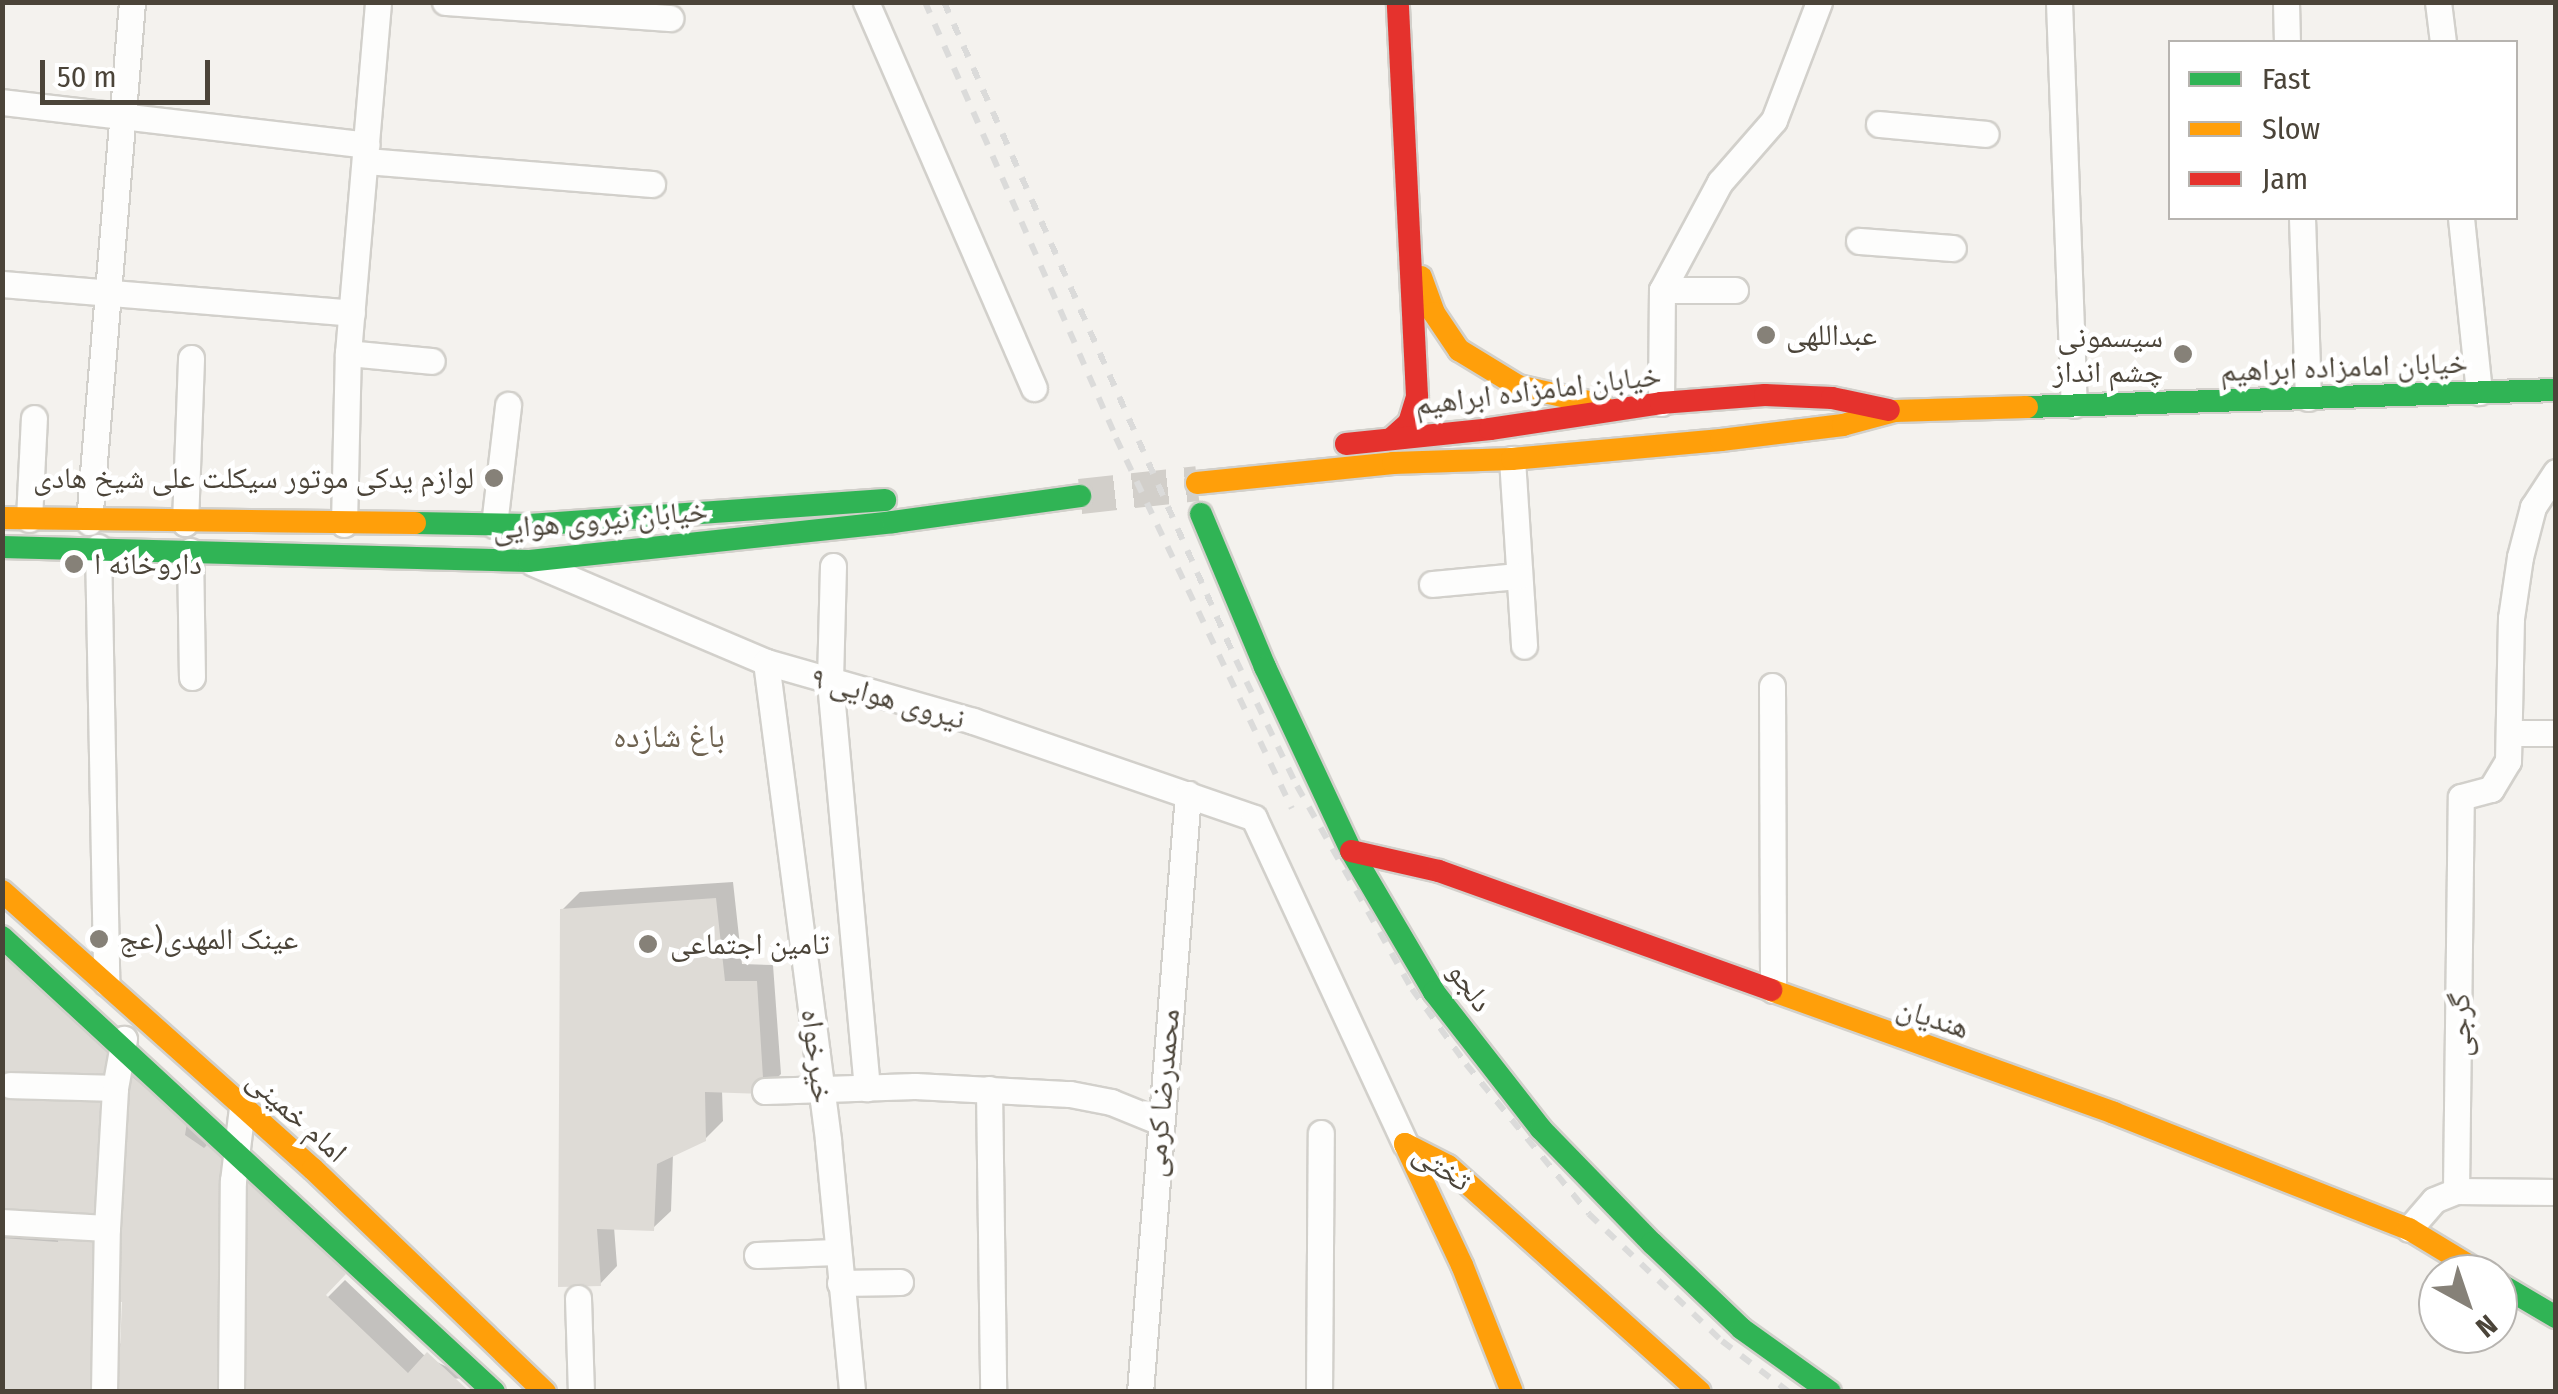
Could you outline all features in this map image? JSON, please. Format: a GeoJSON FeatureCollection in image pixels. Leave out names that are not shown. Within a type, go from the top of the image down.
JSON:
{"type":"FeatureCollection","features":[{"type":"Feature","properties":{"kind":"main road"},"geometry":{"type":"LineString","coordinates":[[1392,438],[1409,423],[1417,396],[1398,2]]}},
{"type":"Feature","properties":{"kind":"main road"},"geometry":{"type":"LineString","coordinates":[[1410,248],[1434,313],[1460,350],[1518,386],[1630,410]]}},
{"type":"Feature","properties":{"kind":"main road","name":"خیابان امامزاده ابراهیم"},"geometry":{"type":"LineString","coordinates":[[1895,411],[1832,398],[1765,395],[1698,399],[1392,438],[1193,472],[1512,459],[1843,425],[1895,411],[2556,390]]}},
{"type":"Feature","properties":{"kind":"main road"},"geometry":{"type":"LineString","coordinates":[[1698,399],[1721,404],[1730,412],[1733,428],[1722,440]]}},
{"type":"Feature","properties":{"kind":"main road","name":"خیابان نیروی هوایی"},"geometry":{"type":"LineString","coordinates":[[2,518],[494,525],[1078,487],[894,522],[528,561],[2,547]]}},
{"type":"Feature","properties":{"kind":"main road","name":"دلجو"},"geometry":{"type":"LineString","coordinates":[[1201,514],[1265,667],[1352,852],[1434,992],[1540,1129],[1742,1328],[1830,1392]]}},
{"type":"Feature","properties":{"kind":"main road","name":"هندیان"},"geometry":{"type":"LineString","coordinates":[[1352,852],[1392,856],[1439,871],[2114,1113],[2409,1230],[2450,1254]]}},
{"type":"Feature","properties":{"kind":"main road","name":"امام خمینی"},"geometry":{"type":"LineString","coordinates":[[2,891],[313,1169],[546,1392]]}},
{"type":"Feature","properties":{"kind":"main road"},"geometry":{"type":"LineString","coordinates":[[2,937],[494,1392]]}},
{"type":"Feature","properties":{"kind":"main road"},"geometry":{"type":"LineString","coordinates":[[1405,1144],[1462,1266],[1512,1392]]}},
{"type":"Feature","properties":{"kind":"main road","name":"تختی"},"geometry":{"type":"LineString","coordinates":[[1405,1144],[1448,1166],[1700,1392]]}},
{"type":"Feature","properties":{"kind":"main road"},"geometry":{"type":"LineString","coordinates":[[1462,1266],[1511,1333],[1537,1392]]}},
{"type":"Feature","properties":{"kind":"main road"},"geometry":{"type":"LineString","coordinates":[[2518,1295],[2556,1317]]}},
{"type":"Feature","properties":{"kind":"street"},"geometry":{"type":"LineString","coordinates":[[89,522],[132,2]]}},
{"type":"Feature","properties":{"kind":"street"},"geometry":{"type":"LineString","coordinates":[[344,524],[348,352],[378,2]]}},
{"type":"Feature","properties":{"kind":"street"},"geometry":{"type":"LineString","coordinates":[[445,2],[670,18]]}},
{"type":"Feature","properties":{"kind":"street"},"geometry":{"type":"LineString","coordinates":[[866,2],[1034,388]]}},
{"type":"Feature","properties":{"kind":"street"},"geometry":{"type":"LineString","coordinates":[[1661,404],[1662,290],[1720,182],[1774,120],[1819,2]]}},
{"type":"Feature","properties":{"kind":"street"},"geometry":{"type":"LineString","coordinates":[[2059,2],[2074,405]]}},
{"type":"Feature","properties":{"kind":"street"},"geometry":{"type":"LineString","coordinates":[[2286,2],[2287,40]]}},
{"type":"Feature","properties":{"kind":"street"},"geometry":{"type":"LineString","coordinates":[[2438,2],[2442,40]]}},
{"type":"Feature","properties":{"kind":"street"},"geometry":{"type":"LineString","coordinates":[[2,102],[366,153],[652,184]]}},
{"type":"Feature","properties":{"kind":"street"},"geometry":{"type":"LineString","coordinates":[[1878,124],[1986,134]]}},
{"type":"Feature","properties":{"kind":"street"},"geometry":{"type":"LineString","coordinates":[[2302,220],[2308,398]]}},
{"type":"Feature","properties":{"kind":"street"},"geometry":{"type":"LineString","coordinates":[[2461,220],[2479,392]]}},
{"type":"Feature","properties":{"kind":"street"},"geometry":{"type":"LineString","coordinates":[[1859,241],[1954,248]]}},
{"type":"Feature","properties":{"kind":"street"},"geometry":{"type":"LineString","coordinates":[[2,284],[352,314]]}},
{"type":"Feature","properties":{"kind":"street"},"geometry":{"type":"LineString","coordinates":[[1662,290],[1735,290]]}},
{"type":"Feature","properties":{"kind":"street"},"geometry":{"type":"LineString","coordinates":[[348,352],[432,361]]}},
{"type":"Feature","properties":{"kind":"street"},"geometry":{"type":"LineString","coordinates":[[186,522],[191,358]]}},
{"type":"Feature","properties":{"kind":"street"},"geometry":{"type":"LineString","coordinates":[[494,525],[508,405]]}},
{"type":"Feature","properties":{"kind":"street"},"geometry":{"type":"LineString","coordinates":[[29,519],[34,418]]}},
{"type":"Feature","properties":{"kind":"street"},"geometry":{"type":"LineString","coordinates":[[1512,459],[1524,646]]}},
{"type":"Feature","properties":{"kind":"street"},"geometry":{"type":"LineString","coordinates":[[2556,472],[2533,507],[2520,556],[2511,618],[2510,733],[2556,733]]}},
{"type":"Feature","properties":{"kind":"street"},"geometry":{"type":"LineString","coordinates":[[98,548],[106,983]]}},
{"type":"Feature","properties":{"kind":"street"},"geometry":{"type":"LineString","coordinates":[[190,551],[192,677]]}},
{"type":"Feature","properties":{"kind":"street","name":"نیروی هوایی ۹"},"geometry":{"type":"LineString","coordinates":[[528,561],[766,662],[972,721],[1254,818]]}},
{"type":"Feature","properties":{"kind":"street"},"geometry":{"type":"LineString","coordinates":[[832,566],[830,682],[867,1088]]}},
{"type":"Feature","properties":{"kind":"street"},"geometry":{"type":"LineString","coordinates":[[1432,584],[1519,576]]}},
{"type":"Feature","properties":{"kind":"street","name":"خیرخواه"},"geometry":{"type":"LineString","coordinates":[[766,662],[821,1089],[852,1392]]}},
{"type":"Feature","properties":{"kind":"street"},"geometry":{"type":"LineString","coordinates":[[1772,686],[1774,990]]}},
{"type":"Feature","properties":{"kind":"street","name":"گرجی"},"geometry":{"type":"LineString","coordinates":[[2456,1191],[2462,798],[2491,788],[2508,762],[2510,733]]}},
{"type":"Feature","properties":{"kind":"street","name":"محمدرضا کرمی"},"geometry":{"type":"LineString","coordinates":[[1140,1392],[1158,1122],[1188,794]]}},
{"type":"Feature","properties":{"kind":"street","name":"تختی"},"geometry":{"type":"LineString","coordinates":[[1254,818],[1405,1144]]}},
{"type":"Feature","properties":{"kind":"street"},"geometry":{"type":"LineString","coordinates":[[104,1392],[107,1228],[116,1088],[130,1005]]}},
{"type":"Feature","properties":{"kind":"street"},"geometry":{"type":"LineString","coordinates":[[10,1085],[116,1088]]}},
{"type":"Feature","properties":{"kind":"street"},"geometry":{"type":"LineString","coordinates":[[765,1092],[867,1088],[989,1090],[1084,1097],[1158,1122]]}},
{"type":"Feature","properties":{"kind":"street"},"geometry":{"type":"LineString","coordinates":[[989,1090],[993,1392]]}},
{"type":"Feature","properties":{"kind":"street"},"geometry":{"type":"LineString","coordinates":[[231,1392],[237,1152],[242,1108]]}},
{"type":"Feature","properties":{"kind":"street"},"geometry":{"type":"LineString","coordinates":[[1318,1392],[1322,1133]]}},
{"type":"Feature","properties":{"kind":"street"},"geometry":{"type":"LineString","coordinates":[[2409,1230],[2434,1200],[2456,1191],[2556,1192]]}},
{"type":"Feature","properties":{"kind":"street"},"geometry":{"type":"LineString","coordinates":[[2,1222],[107,1228]]}},
{"type":"Feature","properties":{"kind":"street"},"geometry":{"type":"LineString","coordinates":[[758,1254],[836,1252]]}},
{"type":"Feature","properties":{"kind":"street"},"geometry":{"type":"LineString","coordinates":[[840,1283],[900,1282]]}},
{"type":"Feature","properties":{"kind":"street"},"geometry":{"type":"LineString","coordinates":[[578,1298],[581,1392]]}},
{"type":"Feature","properties":{"kind":"building"},"geometry":{"type":"Polygon","coordinates":[[[716,898],[725,981],[757,981],[764,1094],[705,1092],[706,1141],[657,1164],[654,1231],[597,1229],[601,1286],[558,1287],[560,909],[716,898]]]}},
{"type":"Feature","properties":{"kind":"building"},"geometry":{"type":"Polygon","coordinates":[[[2,952],[112,1053],[102,1092],[98,1146],[102,1220],[2,1214],[2,952]]]}},
{"type":"Feature","properties":{"kind":"building"},"geometry":{"type":"Polygon","coordinates":[[[123,1069],[187,1123],[185,1135],[204,1148],[209,1143],[231,1164],[223,1392],[111,1392],[112,1348],[120,1348],[122,1302],[112,1301],[123,1069]]]}},
{"type":"Feature","properties":{"kind":"building"},"geometry":{"type":"Polygon","coordinates":[[[245,1177],[346,1274],[326,1295],[408,1373],[427,1352],[470,1392],[235,1392],[245,1177]]]}},
{"type":"Feature","properties":{"kind":"building"},"geometry":{"type":"Polygon","coordinates":[[[59,1232],[95,1235],[94,1245],[98,1245],[91,1392],[2,1392],[2,1238],[58,1242],[59,1232]]]}},
{"type":"Feature","properties":{"kind":"tunnel"},"geometry":{"type":"LineString","coordinates":[[1080,496],[1197,483]]}},
{"type":"Feature","properties":{"kind":"railway"},"geometry":{"type":"LineString","coordinates":[[925,2],[1116,438],[1292,808]]}},
{"type":"Feature","properties":{"kind":"railway"},"geometry":{"type":"LineString","coordinates":[[944,2],[1236,660],[1297,786],[1412,989],[1466,1064],[1589,1214],[1722,1341],[1789,1392]]}},
{"type":"Feature","properties":{"kind":"traffic: fast"},"geometry":{"type":"LineString","coordinates":[[2027,407],[2556,390]]}},
{"type":"Feature","properties":{"kind":"traffic: fast"},"geometry":{"type":"LineString","coordinates":[[2,547],[529,561],[893,522],[1080,496]]}},
{"type":"Feature","properties":{"kind":"traffic: fast"},"geometry":{"type":"LineString","coordinates":[[415,523],[529,525],[885,500]]}},
{"type":"Feature","properties":{"kind":"traffic: fast"},"geometry":{"type":"LineString","coordinates":[[1201,514],[1265,667],[1351,851],[1434,992],[1541,1129],[1652,1243],[1742,1329],[1830,1392]]}},
{"type":"Feature","properties":{"kind":"traffic: fast"},"geometry":{"type":"LineString","coordinates":[[2,937],[494,1392]]}},
{"type":"Feature","properties":{"kind":"traffic: fast"},"geometry":{"type":"LineString","coordinates":[[2518,1295],[2556,1317]]}},
{"type":"Feature","properties":{"kind":"traffic: slow"},"geometry":{"type":"LineString","coordinates":[[1421,277],[1434,313],[1459,350],[1518,386],[1602,405]]}},
{"type":"Feature","properties":{"kind":"traffic: slow"},"geometry":{"type":"LineString","coordinates":[[1197,483],[1393,463],[1512,459],[1721,440],[1843,425],[1895,411],[2027,407]]}},
{"type":"Feature","properties":{"kind":"traffic: slow"},"geometry":{"type":"LineString","coordinates":[[2,518],[415,523]]}},
{"type":"Feature","properties":{"kind":"traffic: slow"},"geometry":{"type":"LineString","coordinates":[[2,891],[313,1169],[545,1392]]}},
{"type":"Feature","properties":{"kind":"traffic: slow"},"geometry":{"type":"LineString","coordinates":[[1771,990],[2114,1113],[2409,1229],[2450,1254]]}},
{"type":"Feature","properties":{"kind":"traffic: slow"},"geometry":{"type":"LineString","coordinates":[[1405,1144],[1448,1166],[1700,1392]]}},
{"type":"Feature","properties":{"kind":"traffic: slow"},"geometry":{"type":"LineString","coordinates":[[1405,1144],[1462,1265],[1512,1392]]}},
{"type":"Feature","properties":{"kind":"traffic: jam"},"geometry":{"type":"LineString","coordinates":[[1391,439],[1409,423],[1417,396],[1398,2]]}},
{"type":"Feature","properties":{"kind":"traffic: jam"},"geometry":{"type":"LineString","coordinates":[[1346,444],[1490,429],[1661,403],[1765,395],[1832,398],[1889,410]]}},
{"type":"Feature","properties":{"kind":"traffic: jam"},"geometry":{"type":"LineString","coordinates":[[1351,851],[1439,871],[1771,990]]}},
{"type":"Feature","properties":{"kind":"place","name":"عبداللهی"},"geometry":{"type":"Point","coordinates":[1766,335]}},
{"type":"Feature","properties":{"kind":"place","name":"سیسمونی چشم انداز"},"geometry":{"type":"Point","coordinates":[2183,354]}},
{"type":"Feature","properties":{"kind":"place","name":"لوازم یدکی موتور سیکلت علی شیخ هادی"},"geometry":{"type":"Point","coordinates":[494,478]}},
{"type":"Feature","properties":{"kind":"place","name":"داروخانه ا"},"geometry":{"type":"Point","coordinates":[74,564]}},
{"type":"Feature","properties":{"kind":"place","name":"عینک المهدی(عج"},"geometry":{"type":"Point","coordinates":[99,939]}},
{"type":"Feature","properties":{"kind":"place","name":"تامین اجتماعی"},"geometry":{"type":"Point","coordinates":[648,944]}},
{"type":"Feature","properties":{"kind":"district","name":"باغ شازده"},"geometry":{"type":"Point","coordinates":[669,736]}}]}
